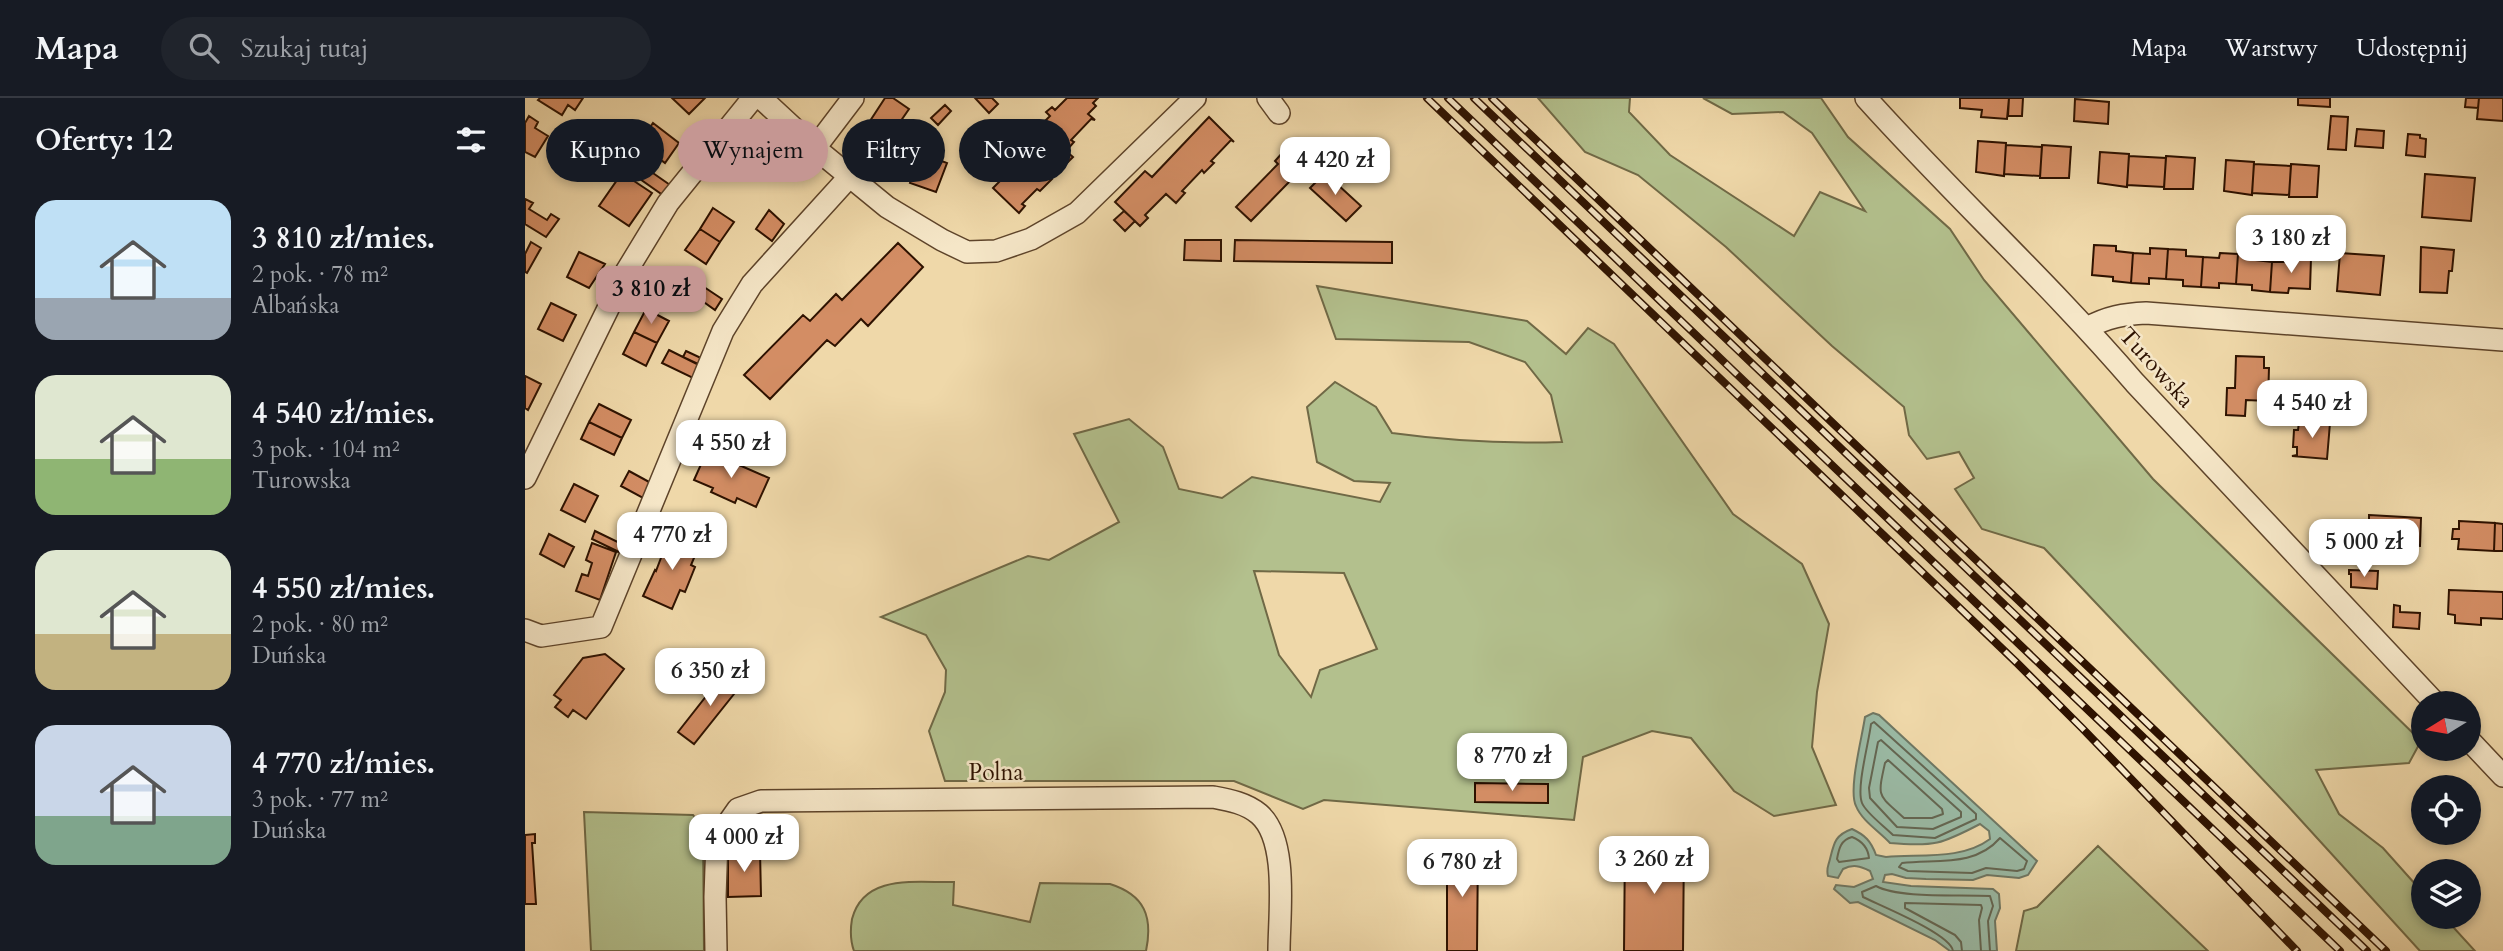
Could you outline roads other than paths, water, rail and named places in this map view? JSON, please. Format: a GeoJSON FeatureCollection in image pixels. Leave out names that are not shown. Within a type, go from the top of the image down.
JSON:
{"type":"FeatureCollection","features":[{"type":"Feature","properties":{"kind":"street"},"geometry":{"type":"LineString","coordinates":[[525,478],[626,272],[668,203],[753,98]]}},
{"type":"Feature","properties":{"kind":"street"},"geometry":{"type":"LineString","coordinates":[[761,98],[784,119]]}},
{"type":"Feature","properties":{"kind":"street"},"geometry":{"type":"LineString","coordinates":[[828,131],[853,98]]}},
{"type":"Feature","properties":{"kind":"street"},"geometry":{"type":"LineString","coordinates":[[857,182],[887,207],[942,240],[967,252],[996,251],[1031,239],[1077,213],[1195,98]]}},
{"type":"Feature","properties":{"kind":"street","name":"Turowska"},"geometry":{"type":"LineString","coordinates":[[1865,98],[1920,159],[2087,328],[2135,383],[2423,691]]}},
{"type":"Feature","properties":{"kind":"street"},"geometry":{"type":"LineString","coordinates":[[828,158],[842,170]]}},
{"type":"Feature","properties":{"kind":"street"},"geometry":{"type":"LineString","coordinates":[[525,630],[541,636],[601,627],[723,331],[752,284],[845,182]]}},
{"type":"Feature","properties":{"kind":"street"},"geometry":{"type":"LineString","coordinates":[[2087,328],[2103,319],[2121,314],[2146,313],[2503,340]]}},
{"type":"Feature","properties":{"kind":"street"},"geometry":{"type":"LineString","coordinates":[[2481,753],[2503,776]]}},
{"type":"Feature","properties":{"kind":"street","name":"Polna"},"geometry":{"type":"LineString","coordinates":[[716,951],[717,839],[738,809],[761,801],[1213,797],[1237,801],[1259,814],[1275,836],[1279,875],[1279,951]]}},
{"type":"Feature","properties":{"kind":"water"},"geometry":{"type":"Polygon","coordinates":[[[1873,713],[1879,715],[2037,861],[2028,875],[2019,878],[1987,875],[1973,880],[1926,879],[1885,875],[1883,882],[1911,886],[1993,889],[1999,894],[2000,908],[1995,921],[1997,951],[1950,951],[1935,940],[1858,902],[1850,903],[1834,889],[1836,885],[1854,887],[1873,879],[1870,871],[1856,866],[1843,869],[1838,878],[1828,876],[1827,868],[1836,840],[1852,829],[1867,839],[1876,855],[1886,857],[1954,853],[1979,846],[1990,839],[1989,831],[1980,824],[1956,836],[1928,844],[1890,843],[1866,821],[1856,806],[1854,788],[1865,717],[1873,713]]]}},
{"type":"Feature","properties":{"kind":"railway"},"geometry":{"type":"LineString","coordinates":[[1427,98],[2017,663],[2297,951]]}},
{"type":"Feature","properties":{"kind":"railway"},"geometry":{"type":"LineString","coordinates":[[1448,98],[2340,951]]}},
{"type":"Feature","properties":{"kind":"railway"},"geometry":{"type":"LineString","coordinates":[[1474,98],[2367,951]]}},
{"type":"Feature","properties":{"kind":"railway"},"geometry":{"type":"LineString","coordinates":[[1492,98],[2386,951]]}}]}
